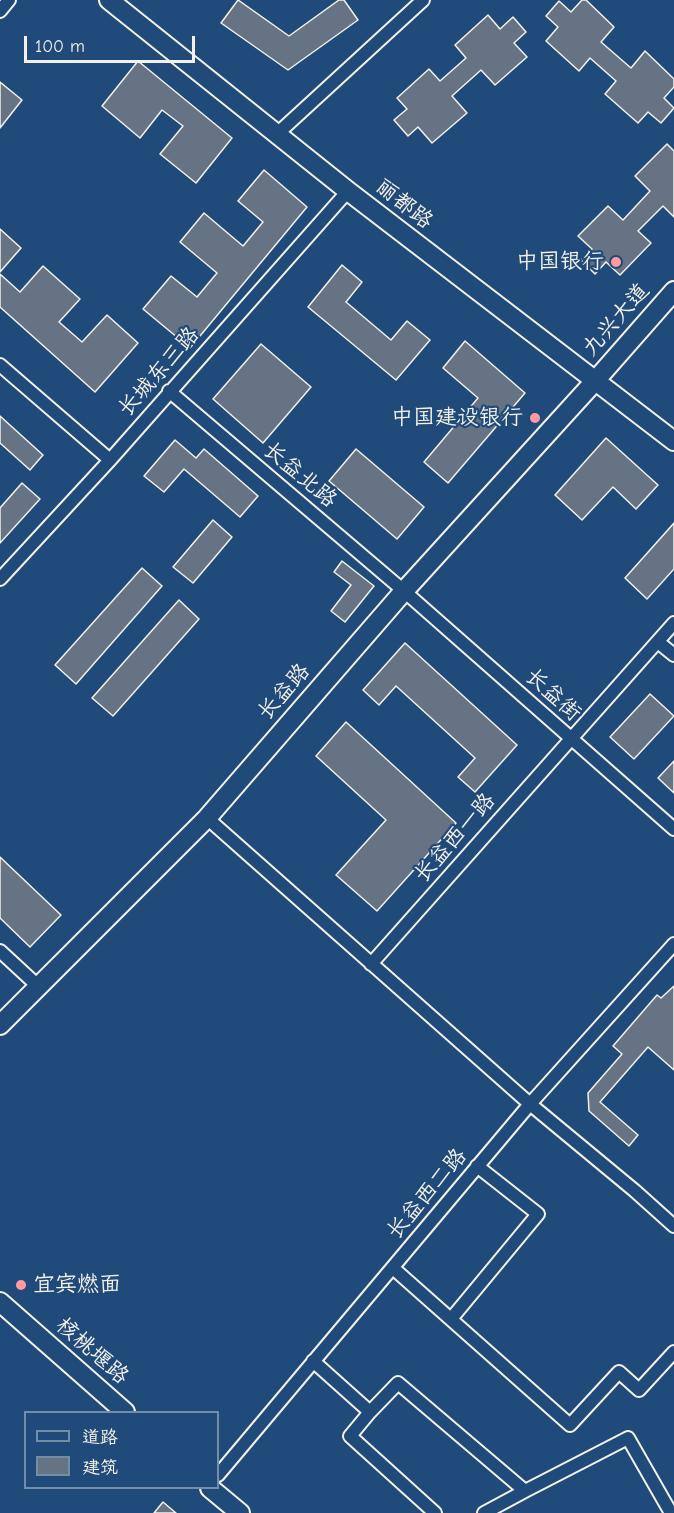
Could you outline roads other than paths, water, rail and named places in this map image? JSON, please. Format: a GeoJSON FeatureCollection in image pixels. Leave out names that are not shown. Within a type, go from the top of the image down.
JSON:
{"type":"FeatureCollection","features":[{"type":"Feature","properties":{"kind":"main road","name":"丽都路"},"geometry":{"type":"LineString","coordinates":[[109,0],[348,191],[674,441]]}},
{"type":"Feature","properties":{"kind":"main road","name":"九兴大道"},"geometry":{"type":"LineString","coordinates":[[595,381],[674,291]]}},
{"type":"Feature","properties":{"kind":"main road","name":"长益路"},"geometry":{"type":"LineString","coordinates":[[0,1025],[207,818],[405,591],[595,381]]}},
{"type":"Feature","properties":{"kind":"main road","name":"核桃堰路"},"geometry":{"type":"LineString","coordinates":[[0,1302],[123,1411]]}},
{"type":"Feature","properties":{"kind":"main road"},"geometry":{"type":"LineString","coordinates":[[211,1489],[240,1513]]}},
{"type":"Feature","properties":{"kind":"street"},"geometry":{"type":"LineString","coordinates":[[0,10],[9,0]]}},
{"type":"Feature","properties":{"kind":"street"},"geometry":{"type":"LineString","coordinates":[[277,134],[423,0]]}},
{"type":"Feature","properties":{"kind":"street","name":"长城东三路"},"geometry":{"type":"LineString","coordinates":[[0,579],[110,460],[348,191]]}},
{"type":"Feature","properties":{"kind":"street"},"geometry":{"type":"LineString","coordinates":[[0,365],[110,460]]}},
{"type":"Feature","properties":{"kind":"street","name":"长益北路"},"geometry":{"type":"LineString","coordinates":[[169,391],[405,591]]}},
{"type":"Feature","properties":{"kind":"street","name":"长益街"},"geometry":{"type":"LineString","coordinates":[[405,591],[674,829]]}},
{"type":"Feature","properties":{"kind":"street","name":"长益西一路"},"geometry":{"type":"LineString","coordinates":[[371,964],[674,623]]}},
{"type":"Feature","properties":{"kind":"street"},"geometry":{"type":"LineString","coordinates":[[658,642],[674,655]]}},
{"type":"Feature","properties":{"kind":"street"},"geometry":{"type":"LineString","coordinates":[[207,818],[530,1104],[674,1226]]}},
{"type":"Feature","properties":{"kind":"street","name":"长益西二路"},"geometry":{"type":"LineString","coordinates":[[219,1474],[530,1104],[674,944]]}},
{"type":"Feature","properties":{"kind":"street"},"geometry":{"type":"LineString","coordinates":[[0,951],[39,987]]}},
{"type":"Feature","properties":{"kind":"street"},"geometry":{"type":"LineString","coordinates":[[451,1319],[538,1214],[477,1166]]}},
{"type":"Feature","properties":{"kind":"street"},"geometry":{"type":"LineString","coordinates":[[393,1268],[570,1425],[619,1372],[639,1390],[674,1352]]}},
{"type":"Feature","properties":{"kind":"street"},"geometry":{"type":"LineString","coordinates":[[314,1361],[370,1412]]}},
{"type":"Feature","properties":{"kind":"street"},"geometry":{"type":"LineString","coordinates":[[435,1513],[350,1436],[398,1383],[525,1491]]}},
{"type":"Feature","properties":{"kind":"street"},"geometry":{"type":"LineString","coordinates":[[484,1513],[628,1438],[671,1513]]}},
{"type":"Feature","properties":{"kind":"place","name":"中国银行"},"geometry":{"type":"Point","coordinates":[616,262]}},
{"type":"Feature","properties":{"kind":"place","name":"中国建设银行"},"geometry":{"type":"Point","coordinates":[535,418]}},
{"type":"Feature","properties":{"kind":"place","name":"宜宾燃面"},"geometry":{"type":"Point","coordinates":[21,1285]}}]}
